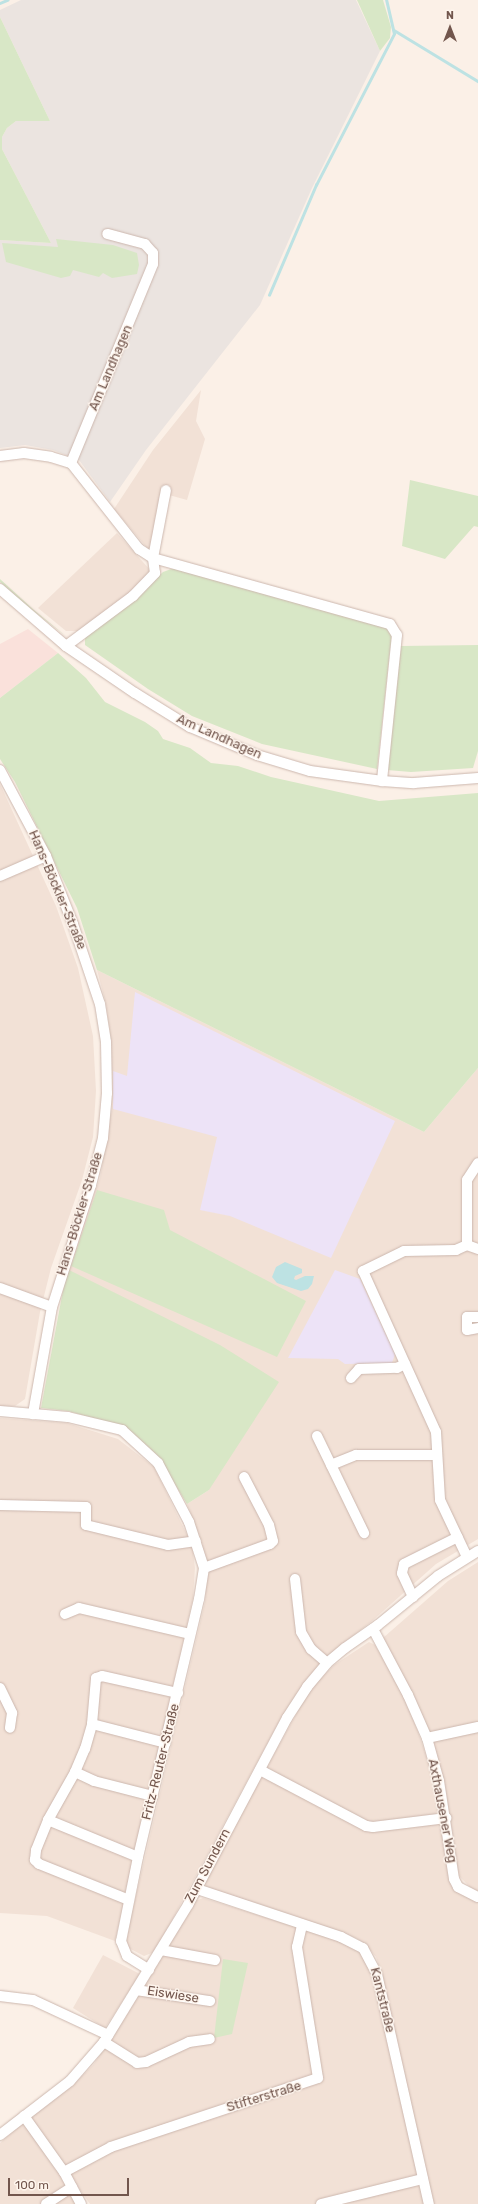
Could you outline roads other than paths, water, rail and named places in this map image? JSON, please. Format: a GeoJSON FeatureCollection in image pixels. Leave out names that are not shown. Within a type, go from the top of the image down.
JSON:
{"type":"FeatureCollection","features":[{"type":"Feature","properties":{"kind":"street","name":"Am Landhagen"},"geometry":{"type":"LineString","coordinates":[[71,464],[153,264],[153,253],[145,244],[107,234]]}},
{"type":"Feature","properties":{"kind":"street"},"geometry":{"type":"LineString","coordinates":[[0,454],[24,453],[71,464],[139,549],[153,558],[390,624],[397,635],[382,781]]}},
{"type":"Feature","properties":{"kind":"street"},"geometry":{"type":"LineString","coordinates":[[66,646],[133,596],[155,573],[153,558],[166,490]]}},
{"type":"Feature","properties":{"kind":"street","name":"Am Landhagen"},"geometry":{"type":"LineString","coordinates":[[0,589],[66,646],[135,693],[197,729],[257,755],[310,771],[382,781],[414,783],[478,778]]}},
{"type":"Feature","properties":{"kind":"street","name":"Hans-Böckler-Straße"},"geometry":{"type":"LineString","coordinates":[[0,770],[46,856],[76,931],[100,1004],[105,1037],[107,1080],[102,1138],[92,1181],[52,1307],[34,1414]]}},
{"type":"Feature","properties":{"kind":"street"},"geometry":{"type":"LineString","coordinates":[[0,876],[46,856]]}},
{"type":"Feature","properties":{"kind":"street"},"geometry":{"type":"LineString","coordinates":[[467,1245],[467,1180],[478,1163]]}},
{"type":"Feature","properties":{"kind":"street"},"geometry":{"type":"LineString","coordinates":[[467,1180],[478,1180]]}},
{"type":"Feature","properties":{"kind":"street"},"geometry":{"type":"LineString","coordinates":[[467,1557],[440,1500],[436,1432],[363,1271],[404,1250],[456,1250],[467,1245],[478,1249]]}},
{"type":"Feature","properties":{"kind":"street"},"geometry":{"type":"LineString","coordinates":[[0,1288],[52,1307]]}},
{"type":"Feature","properties":{"kind":"street"},"geometry":{"type":"LineString","coordinates":[[478,1317],[467,1317],[467,1330],[478,1328]]}},
{"type":"Feature","properties":{"kind":"street"},"geometry":{"type":"LineString","coordinates":[[352,1378],[359,1369],[397,1368],[405,1364]]}},
{"type":"Feature","properties":{"kind":"street","name":"Fritz-Reuter-Straße"},"geometry":{"type":"LineString","coordinates":[[0,1412],[68,1417],[122,1430],[158,1463],[196,1541],[204,1568],[178,1693],[138,1857],[121,1941],[123,1951],[149,1970]]}},
{"type":"Feature","properties":{"kind":"street"},"geometry":{"type":"LineString","coordinates":[[317,1436],[364,1533]]}},
{"type":"Feature","properties":{"kind":"street"},"geometry":{"type":"LineString","coordinates":[[331,1465],[356,1455],[437,1455]]}},
{"type":"Feature","properties":{"kind":"street"},"geometry":{"type":"LineString","coordinates":[[204,1568],[270,1544],[273,1541],[269,1525],[244,1477]]}},
{"type":"Feature","properties":{"kind":"street"},"geometry":{"type":"LineString","coordinates":[[0,1505],[19,1503],[58,1507],[86,1507],[86,1525],[168,1545],[196,1541]]}},
{"type":"Feature","properties":{"kind":"street"},"geometry":{"type":"LineString","coordinates":[[413,1597],[402,1573],[404,1564],[458,1537]]}},
{"type":"Feature","properties":{"kind":"street","name":"Zum Sundern"},"geometry":{"type":"LineString","coordinates":[[0,2135],[70,2081],[106,2039],[161,1950],[196,1889],[287,1718],[307,1687],[327,1663],[373,1629],[438,1576],[478,1551]]}},
{"type":"Feature","properties":{"kind":"street"},"geometry":{"type":"LineString","coordinates":[[295,1579],[301,1632],[311,1649],[327,1663]]}},
{"type":"Feature","properties":{"kind":"street"},"geometry":{"type":"LineString","coordinates":[[65,1614],[79,1608],[190,1634]]}},
{"type":"Feature","properties":{"kind":"street","name":"Axthausener Weg"},"geometry":{"type":"LineString","coordinates":[[373,1629],[408,1694],[427,1738],[446,1818],[454,1880],[458,1887],[478,1896]]}},
{"type":"Feature","properties":{"kind":"street"},"geometry":{"type":"LineString","coordinates":[[129,1900],[35,1860],[48,1820],[75,1772],[92,1724],[95,1680],[99,1676],[178,1693]]}},
{"type":"Feature","properties":{"kind":"street"},"geometry":{"type":"LineString","coordinates":[[0,1688],[12,1713],[10,1728]]}},
{"type":"Feature","properties":{"kind":"street"},"geometry":{"type":"LineString","coordinates":[[92,1724],[166,1744]]}},
{"type":"Feature","properties":{"kind":"street"},"geometry":{"type":"LineString","coordinates":[[427,1738],[478,1727]]}},
{"type":"Feature","properties":{"kind":"street"},"geometry":{"type":"LineString","coordinates":[[260,1770],[366,1826],[373,1827],[446,1818]]}},
{"type":"Feature","properties":{"kind":"street"},"geometry":{"type":"LineString","coordinates":[[75,1772],[94,1781],[153,1796]]}},
{"type":"Feature","properties":{"kind":"street"},"geometry":{"type":"LineString","coordinates":[[48,1820],[138,1857]]}},
{"type":"Feature","properties":{"kind":"street","name":"Kantstraße"},"geometry":{"type":"LineString","coordinates":[[196,1889],[355,1943],[363,1948],[371,1959],[376,1974],[429,2204]]}},
{"type":"Feature","properties":{"kind":"street","name":"Stifterstraße"},"geometry":{"type":"LineString","coordinates":[[64,2172],[110,2147],[318,2078],[297,1948],[302,1925]]}},
{"type":"Feature","properties":{"kind":"street"},"geometry":{"type":"LineString","coordinates":[[161,1950],[214,1960]]}},
{"type":"Feature","properties":{"kind":"street","name":"Eiswiese"},"geometry":{"type":"LineString","coordinates":[[136,1990],[210,2001]]}},
{"type":"Feature","properties":{"kind":"street"},"geometry":{"type":"LineString","coordinates":[[0,1996],[33,2000],[106,2039],[137,2063],[146,2062],[189,2042],[210,2039]]}},
{"type":"Feature","properties":{"kind":"street"},"geometry":{"type":"LineString","coordinates":[[24,2116],[64,2172],[81,2204]]}},
{"type":"Feature","properties":{"kind":"street"},"geometry":{"type":"LineString","coordinates":[[321,2204],[423,2179]]}},
{"type":"Feature","properties":{"kind":"street"},"geometry":{"type":"LineString","coordinates":[[46,2204],[72,2186]]}},
{"type":"Feature","properties":{"kind":"water"},"geometry":{"type":"Polygon","coordinates":[[[285,1262],[302,1269],[302,1273],[295,1276],[294,1279],[296,1280],[305,1276],[314,1276],[312,1284],[308,1289],[301,1291],[277,1283],[272,1277],[276,1267],[285,1262]]]}},
{"type":"Feature","properties":{"kind":"waterway"},"geometry":{"type":"LineString","coordinates":[[0,3],[7,0]]}},
{"type":"Feature","properties":{"kind":"waterway"},"geometry":{"type":"LineString","coordinates":[[269,295],[316,185],[394,34],[386,0]]}},
{"type":"Feature","properties":{"kind":"waterway"},"geometry":{"type":"LineString","coordinates":[[394,30],[478,81]]}}]}
